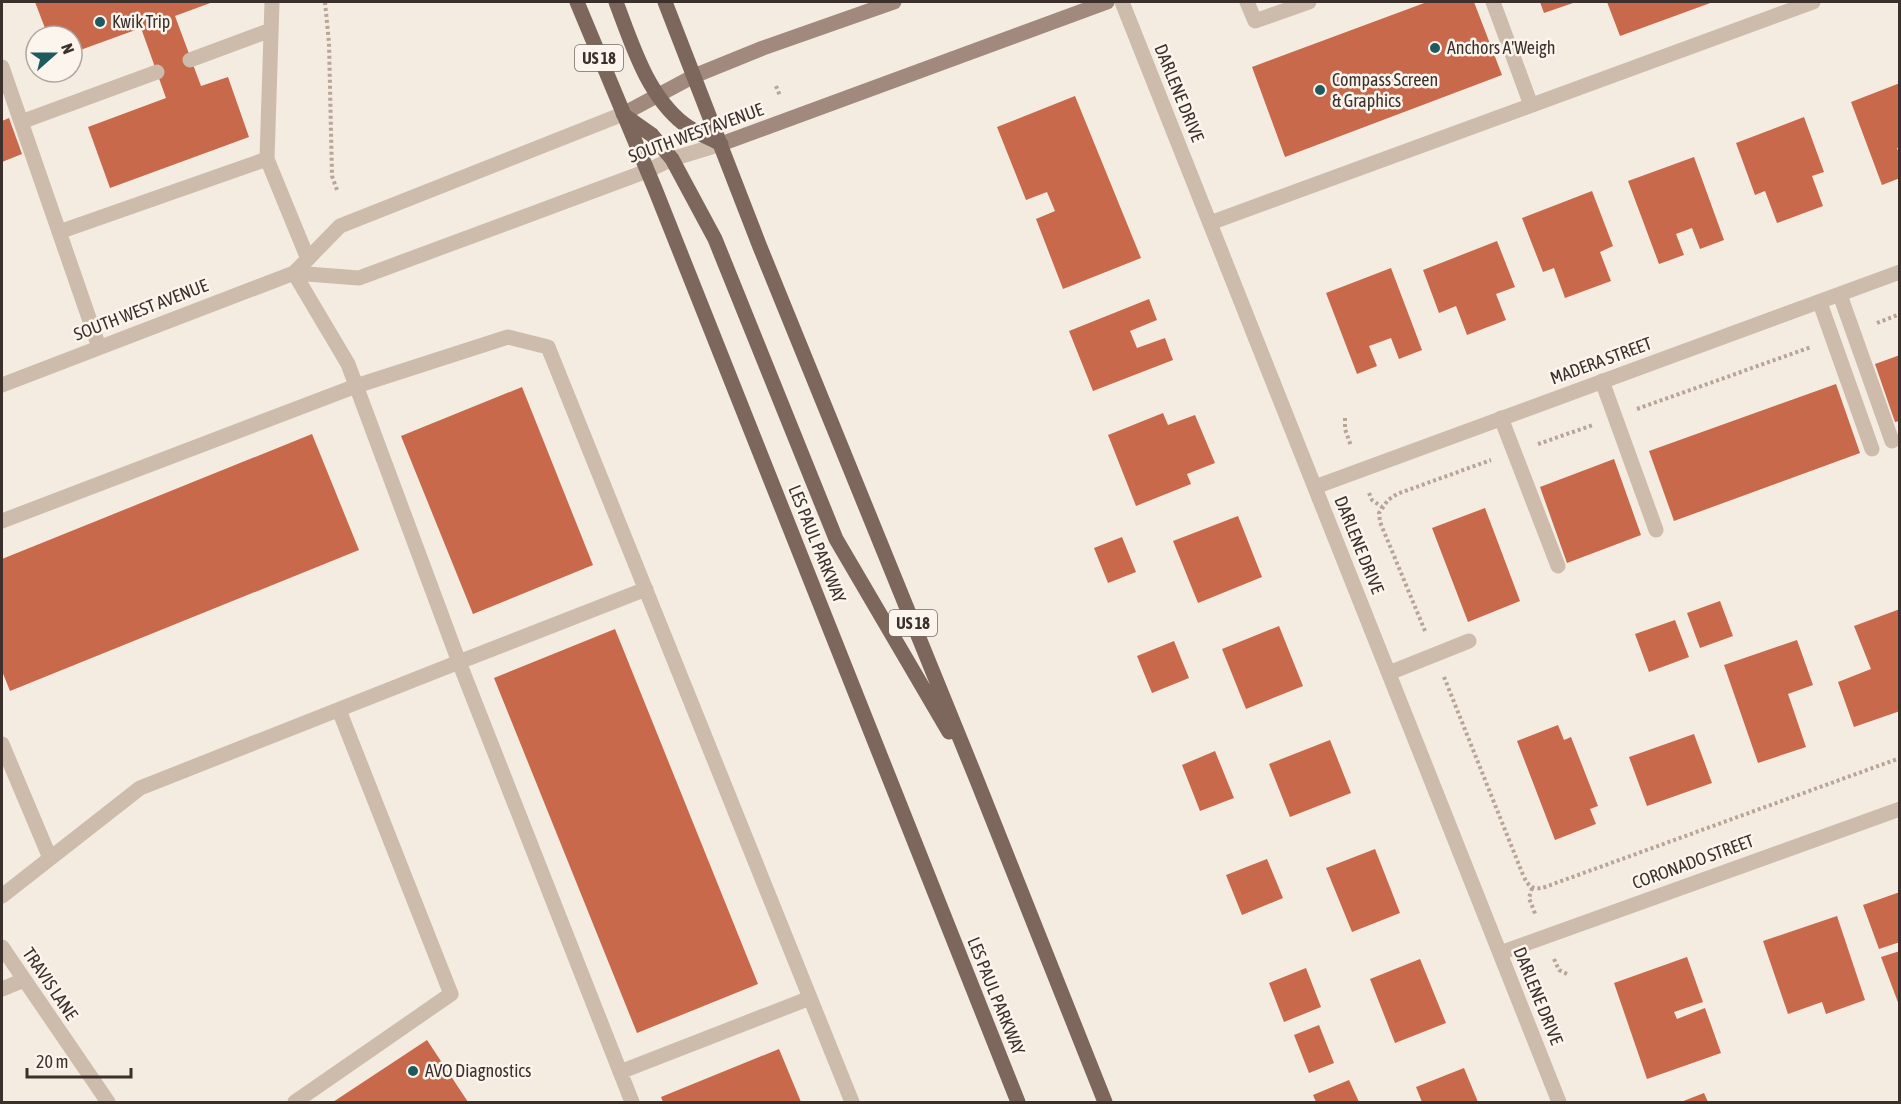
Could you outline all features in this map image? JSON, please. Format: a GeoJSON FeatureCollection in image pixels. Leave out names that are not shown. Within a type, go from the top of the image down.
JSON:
{"type":"FeatureCollection","features":[{"type":"Feature","properties":{"kind":"main road","name":"LES PAUL PARKWAY"},"geometry":{"type":"LineString","coordinates":[[577,2],[647,171],[1018,1102]]}},
{"type":"Feature","properties":{"kind":"main road"},"geometry":{"type":"LineString","coordinates":[[616,2],[641,65],[658,95],[684,124],[721,144]]}},
{"type":"Feature","properties":{"kind":"main road","name":"US 18"},"geometry":{"type":"LineString","coordinates":[[665,2],[760,247],[1105,1102]]}},
{"type":"Feature","properties":{"kind":"main road"},"geometry":{"type":"LineString","coordinates":[[623,114],[652,135],[672,159],[715,238],[836,539],[976,778]]}},
{"type":"Feature","properties":{"kind":"street"},"geometry":{"type":"LineString","coordinates":[[272,2],[267,159],[308,260]]}},
{"type":"Feature","properties":{"kind":"street","name":"SOUTH WEST AVENUE"},"geometry":{"type":"LineString","coordinates":[[2,384],[294,273],[340,226],[623,114],[694,76],[762,48],[894,2]]}},
{"type":"Feature","properties":{"kind":"street","name":"SOUTH WEST AVENUE"},"geometry":{"type":"LineString","coordinates":[[294,273],[359,278],[647,171],[672,159],[721,144],[1107,2]]}},
{"type":"Feature","properties":{"kind":"street","name":"DARLENE DRIVE"},"geometry":{"type":"LineString","coordinates":[[1122,2],[1560,1102]]}},
{"type":"Feature","properties":{"kind":"street"},"geometry":{"type":"LineString","coordinates":[[1247,2],[1256,21],[1309,2]]}},
{"type":"Feature","properties":{"kind":"street"},"geometry":{"type":"LineString","coordinates":[[1494,2],[1531,105]]}},
{"type":"Feature","properties":{"kind":"street"},"geometry":{"type":"LineString","coordinates":[[1210,223],[1813,2]]}},
{"type":"Feature","properties":{"kind":"street"},"geometry":{"type":"LineString","coordinates":[[190,60],[271,30]]}},
{"type":"Feature","properties":{"kind":"street"},"geometry":{"type":"LineString","coordinates":[[2,67],[99,347]]}},
{"type":"Feature","properties":{"kind":"street"},"geometry":{"type":"LineString","coordinates":[[21,122],[157,72]]}},
{"type":"Feature","properties":{"kind":"street"},"geometry":{"type":"LineString","coordinates":[[59,232],[267,159]]}},
{"type":"Feature","properties":{"kind":"street","name":"MADERA STREET"},"geometry":{"type":"LineString","coordinates":[[1315,487],[1899,272]]}},
{"type":"Feature","properties":{"kind":"street"},"geometry":{"type":"LineString","coordinates":[[294,273],[348,364],[459,663],[632,1102]]}},
{"type":"Feature","properties":{"kind":"street"},"geometry":{"type":"LineString","coordinates":[[1840,295],[1892,441]]}},
{"type":"Feature","properties":{"kind":"street"},"geometry":{"type":"LineString","coordinates":[[1820,303],[1872,449]]}},
{"type":"Feature","properties":{"kind":"street"},"geometry":{"type":"LineString","coordinates":[[2,520],[356,386],[508,337],[548,347],[852,1102]]}},
{"type":"Feature","properties":{"kind":"street"},"geometry":{"type":"LineString","coordinates":[[1602,381],[1656,530]]}},
{"type":"Feature","properties":{"kind":"street"},"geometry":{"type":"LineString","coordinates":[[1501,418],[1558,566]]}},
{"type":"Feature","properties":{"kind":"street"},"geometry":{"type":"LineString","coordinates":[[2,896],[140,788],[646,589]]}},
{"type":"Feature","properties":{"kind":"street"},"geometry":{"type":"LineString","coordinates":[[1389,673],[1469,641]]}},
{"type":"Feature","properties":{"kind":"street"},"geometry":{"type":"LineString","coordinates":[[295,1102],[451,994],[339,710]]}},
{"type":"Feature","properties":{"kind":"street"},"geometry":{"type":"LineString","coordinates":[[2,744],[51,858]]}},
{"type":"Feature","properties":{"kind":"street","name":"CORONADO STREET"},"geometry":{"type":"LineString","coordinates":[[1500,953],[1899,809]]}},
{"type":"Feature","properties":{"kind":"street","name":"TRAVIS LANE"},"geometry":{"type":"LineString","coordinates":[[2,947],[108,1102]]}},
{"type":"Feature","properties":{"kind":"street"},"geometry":{"type":"LineString","coordinates":[[2,989],[24,980]]}},
{"type":"Feature","properties":{"kind":"street"},"geometry":{"type":"LineString","coordinates":[[620,1072],[810,998]]}},
{"type":"Feature","properties":{"kind":"path"},"geometry":{"type":"LineString","coordinates":[[325,2],[329,43],[332,176],[337,190]]}},
{"type":"Feature","properties":{"kind":"path"},"geometry":{"type":"LineString","coordinates":[[776,86],[780,96]]}},
{"type":"Feature","properties":{"kind":"path"},"geometry":{"type":"LineString","coordinates":[[1853,331],[1899,315]]}},
{"type":"Feature","properties":{"kind":"path"},"geometry":{"type":"LineString","coordinates":[[1833,339],[1397,494],[1388,500],[1379,513],[1380,522],[1522,875],[1526,884],[1532,888],[1545,887],[1899,758]]}},
{"type":"Feature","properties":{"kind":"building"},"geometry":{"type":"Polygon","coordinates":[[[35,2],[213,2],[175,16],[201,86],[228,77],[249,137],[110,188],[88,127],[166,98],[141,28],[84,49],[84,24],[43,24],[35,2]]]}},
{"type":"Feature","properties":{"kind":"building"},"geometry":{"type":"Polygon","coordinates":[[[1427,2],[1474,2],[1502,75],[1285,157],[1252,67],[1427,2]]]}},
{"type":"Feature","properties":{"kind":"building"},"geometry":{"type":"Polygon","coordinates":[[[1540,2],[1576,2],[1544,13],[1540,2]]]}},
{"type":"Feature","properties":{"kind":"building"},"geometry":{"type":"Polygon","coordinates":[[[1607,2],[1713,2],[1620,36],[1607,2]]]}},
{"type":"Feature","properties":{"kind":"building"},"geometry":{"type":"Polygon","coordinates":[[[1900,83],[1900,148],[1897,148],[1900,156],[1900,178],[1882,185],[1851,102],[1900,83]]]}},
{"type":"Feature","properties":{"kind":"building"},"geometry":{"type":"Polygon","coordinates":[[[1075,96],[1141,258],[1063,289],[1036,219],[1055,211],[1047,192],[1026,200],[997,127],[1075,96]]]}},
{"type":"Feature","properties":{"kind":"building"},"geometry":{"type":"Polygon","coordinates":[[[1804,117],[1824,172],[1812,176],[1823,206],[1777,223],[1765,191],[1755,195],[1736,143],[1804,117]]]}},
{"type":"Feature","properties":{"kind":"building"},"geometry":{"type":"Polygon","coordinates":[[[9,118],[22,154],[2,162],[2,121],[9,118]]]}},
{"type":"Feature","properties":{"kind":"building"},"geometry":{"type":"Polygon","coordinates":[[[1694,157],[1724,240],[1700,249],[1692,228],[1676,234],[1684,255],[1659,264],[1628,181],[1694,157]]]}},
{"type":"Feature","properties":{"kind":"building"},"geometry":{"type":"Polygon","coordinates":[[[1592,191],[1613,246],[1600,252],[1611,281],[1565,298],[1554,268],[1543,272],[1522,218],[1592,191]]]}},
{"type":"Feature","properties":{"kind":"building"},"geometry":{"type":"Polygon","coordinates":[[[1497,241],[1515,287],[1496,294],[1506,320],[1467,335],[1456,306],[1439,313],[1423,270],[1497,241]]]}},
{"type":"Feature","properties":{"kind":"building"},"geometry":{"type":"Polygon","coordinates":[[[1391,268],[1422,350],[1399,359],[1391,338],[1369,346],[1377,366],[1357,374],[1326,293],[1391,268]]]}},
{"type":"Feature","properties":{"kind":"building"},"geometry":{"type":"Polygon","coordinates":[[[1149,299],[1157,320],[1130,331],[1137,348],[1165,338],[1173,360],[1093,391],[1069,331],[1149,299]]]}},
{"type":"Feature","properties":{"kind":"building"},"geometry":{"type":"Polygon","coordinates":[[[1900,355],[1900,421],[1895,422],[1875,364],[1900,355]]]}},
{"type":"Feature","properties":{"kind":"building"},"geometry":{"type":"Polygon","coordinates":[[[1836,384],[1860,453],[1674,521],[1649,451],[1836,384]]]}},
{"type":"Feature","properties":{"kind":"building"},"geometry":{"type":"Polygon","coordinates":[[[522,387],[593,565],[473,614],[401,436],[522,387]]]}},
{"type":"Feature","properties":{"kind":"building"},"geometry":{"type":"Polygon","coordinates":[[[1163,413],[1168,425],[1195,415],[1215,463],[1187,474],[1191,484],[1136,506],[1108,435],[1163,413]]]}},
{"type":"Feature","properties":{"kind":"building"},"geometry":{"type":"Polygon","coordinates":[[[312,434],[359,550],[10,691],[2,671],[2,559],[312,434]]]}},
{"type":"Feature","properties":{"kind":"building"},"geometry":{"type":"Polygon","coordinates":[[[1614,459],[1641,535],[1567,563],[1540,487],[1614,459]]]}},
{"type":"Feature","properties":{"kind":"building"},"geometry":{"type":"Polygon","coordinates":[[[1485,508],[1520,601],[1468,622],[1432,528],[1485,508]]]}},
{"type":"Feature","properties":{"kind":"building"},"geometry":{"type":"Polygon","coordinates":[[[1238,516],[1262,577],[1198,603],[1173,541],[1238,516]]]}},
{"type":"Feature","properties":{"kind":"building"},"geometry":{"type":"Polygon","coordinates":[[[1122,537],[1136,572],[1108,583],[1094,548],[1122,537]]]}},
{"type":"Feature","properties":{"kind":"building"},"geometry":{"type":"Polygon","coordinates":[[[1720,601],[1733,636],[1700,648],[1687,613],[1720,601]]]}},
{"type":"Feature","properties":{"kind":"building"},"geometry":{"type":"Polygon","coordinates":[[[1900,609],[1900,711],[1854,727],[1838,682],[1871,669],[1854,626],[1900,609]]]}},
{"type":"Feature","properties":{"kind":"building"},"geometry":{"type":"Polygon","coordinates":[[[1675,620],[1689,657],[1649,672],[1635,634],[1675,620]]]}},
{"type":"Feature","properties":{"kind":"building"},"geometry":{"type":"Polygon","coordinates":[[[1279,626],[1303,686],[1246,709],[1222,649],[1279,626]]]}},
{"type":"Feature","properties":{"kind":"building"},"geometry":{"type":"Polygon","coordinates":[[[615,629],[758,984],[637,1033],[494,678],[615,629]]]}},
{"type":"Feature","properties":{"kind":"building"},"geometry":{"type":"Polygon","coordinates":[[[1797,640],[1813,685],[1788,694],[1806,747],[1758,763],[1724,665],[1797,640]]]}},
{"type":"Feature","properties":{"kind":"building"},"geometry":{"type":"Polygon","coordinates":[[[1174,641],[1189,678],[1152,693],[1137,656],[1174,641]]]}},
{"type":"Feature","properties":{"kind":"building"},"geometry":{"type":"Polygon","coordinates":[[[1558,725],[1564,740],[1571,737],[1598,806],[1590,809],[1596,824],[1555,840],[1517,741],[1558,725]]]}},
{"type":"Feature","properties":{"kind":"building"},"geometry":{"type":"Polygon","coordinates":[[[1694,734],[1712,783],[1647,806],[1629,757],[1694,734]]]}},
{"type":"Feature","properties":{"kind":"building"},"geometry":{"type":"Polygon","coordinates":[[[1330,740],[1351,793],[1290,817],[1269,764],[1330,740]]]}},
{"type":"Feature","properties":{"kind":"building"},"geometry":{"type":"Polygon","coordinates":[[[1215,751],[1234,798],[1200,811],[1182,765],[1215,751]]]}},
{"type":"Feature","properties":{"kind":"building"},"geometry":{"type":"Polygon","coordinates":[[[1375,849],[1400,913],[1352,932],[1326,868],[1375,849]]]}},
{"type":"Feature","properties":{"kind":"building"},"geometry":{"type":"Polygon","coordinates":[[[1267,859],[1283,898],[1242,915],[1226,875],[1267,859]]]}},
{"type":"Feature","properties":{"kind":"building"},"geometry":{"type":"Polygon","coordinates":[[[1900,892],[1900,942],[1879,949],[1863,905],[1900,892]]]}},
{"type":"Feature","properties":{"kind":"building"},"geometry":{"type":"Polygon","coordinates":[[[1837,916],[1865,1000],[1826,1014],[1822,1002],[1788,1014],[1763,941],[1837,916]]]}},
{"type":"Feature","properties":{"kind":"building"},"geometry":{"type":"Polygon","coordinates":[[[1900,951],[1900,1005],[1899,1005],[1881,957],[1900,951]]]}},
{"type":"Feature","properties":{"kind":"building"},"geometry":{"type":"Polygon","coordinates":[[[1687,957],[1703,1002],[1674,1012],[1677,1019],[1705,1008],[1721,1053],[1647,1079],[1614,983],[1687,957]]]}},
{"type":"Feature","properties":{"kind":"building"},"geometry":{"type":"Polygon","coordinates":[[[1420,959],[1446,1023],[1395,1043],[1370,979],[1420,959]]]}},
{"type":"Feature","properties":{"kind":"building"},"geometry":{"type":"Polygon","coordinates":[[[1306,968],[1321,1007],[1284,1022],[1269,983],[1306,968]]]}},
{"type":"Feature","properties":{"kind":"building"},"geometry":{"type":"Polygon","coordinates":[[[1319,1025],[1334,1063],[1309,1073],[1294,1035],[1319,1025]]]}},
{"type":"Feature","properties":{"kind":"building","name":"AVO Diagnostics"},"geometry":{"type":"Polygon","coordinates":[[[427,1040],[468,1102],[333,1102],[427,1040]]]}},
{"type":"Feature","properties":{"kind":"building"},"geometry":{"type":"Polygon","coordinates":[[[779,1049],[801,1102],[663,1102],[661,1097],[779,1049]]]}},
{"type":"Feature","properties":{"kind":"building"},"geometry":{"type":"Polygon","coordinates":[[[1464,1068],[1478,1102],[1422,1102],[1416,1087],[1464,1068]]]}},
{"type":"Feature","properties":{"kind":"building"},"geometry":{"type":"Polygon","coordinates":[[[1349,1080],[1359,1102],[1316,1102],[1313,1095],[1349,1080]]]}},
{"type":"Feature","properties":{"kind":"building"},"geometry":{"type":"Polygon","coordinates":[[[1704,1093],[1708,1102],[1681,1102],[1704,1093]]]}},
{"type":"Feature","properties":{"kind":"place","name":"Kwik Trip"},"geometry":{"type":"Point","coordinates":[100,22]}},
{"type":"Feature","properties":{"kind":"place","name":"Anchors A'Weigh"},"geometry":{"type":"Point","coordinates":[1435,48]}},
{"type":"Feature","properties":{"kind":"place","name":"Compass Screen & Graphics"},"geometry":{"type":"Point","coordinates":[1320,90]}},
{"type":"Feature","properties":{"kind":"place","name":"AVO Diagnostics"},"geometry":{"type":"Point","coordinates":[413,1071]}}]}
